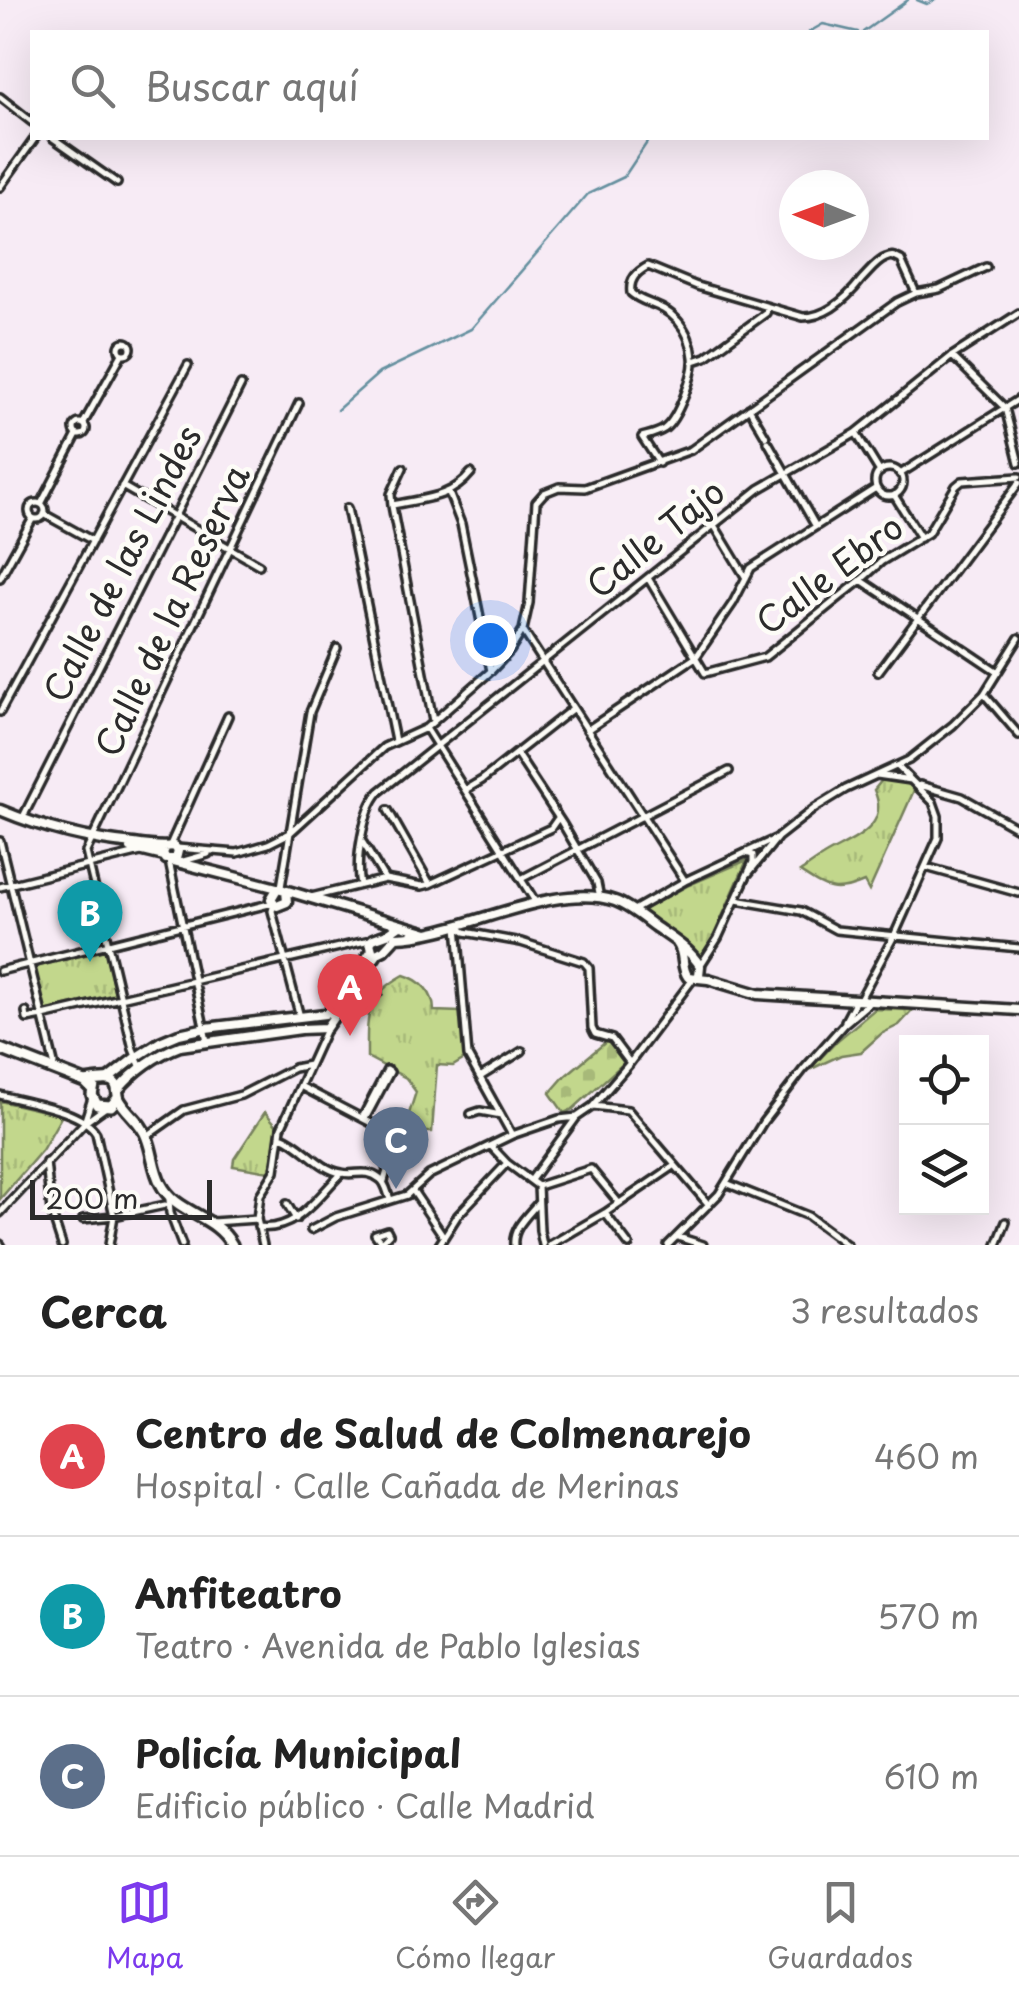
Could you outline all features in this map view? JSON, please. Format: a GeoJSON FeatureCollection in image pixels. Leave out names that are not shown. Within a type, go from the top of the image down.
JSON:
{"type":"FeatureCollection","features":[{"type":"Feature","properties":{"kind":"main road"},"geometry":{"type":"LineString","coordinates":[[0,1049],[95,1086],[114,1083],[113,1100]]}},
{"type":"Feature","properties":{"kind":"main road"},"geometry":{"type":"LineString","coordinates":[[95,1086],[97,1105],[113,1100]]}},
{"type":"Feature","properties":{"kind":"main road"},"geometry":{"type":"LineString","coordinates":[[113,1100],[139,1123],[147,1136],[167,1201],[225,1227],[232,1245]]}},
{"type":"Feature","properties":{"kind":"street"},"geometry":{"type":"LineString","coordinates":[[0,98],[30,120]]}},
{"type":"Feature","properties":{"kind":"street"},"geometry":{"type":"LineString","coordinates":[[0,186],[34,140]]}},
{"type":"Feature","properties":{"kind":"street"},"geometry":{"type":"LineString","coordinates":[[57,140],[117,183]]}},
{"type":"Feature","properties":{"kind":"street"},"geometry":{"type":"LineString","coordinates":[[660,463],[642,437],[664,429],[677,416],[694,361],[690,342],[676,319],[631,293],[632,279],[641,270],[648,266],[697,286],[803,317],[837,305],[882,258],[892,256],[901,260],[916,293]]}},
{"type":"Feature","properties":{"kind":"street"},"geometry":{"type":"LineString","coordinates":[[117,843],[144,852],[171,854],[246,851],[290,832],[384,747],[426,728],[510,651],[523,630],[529,603],[536,502],[544,494],[560,487],[585,488],[691,450],[897,302],[939,289],[986,267]]}},
{"type":"Feature","properties":{"kind":"street"},"geometry":{"type":"LineString","coordinates":[[694,361],[766,314],[767,307]]}},
{"type":"Feature","properties":{"kind":"street","name":"Calle Tajo"},"geometry":{"type":"LineString","coordinates":[[360,885],[357,871],[362,840],[372,800],[378,792],[759,489],[856,433],[952,356],[1019,313]]}},
{"type":"Feature","properties":{"kind":"street"},"geometry":{"type":"LineString","coordinates":[[41,504],[78,435],[86,432],[83,424],[122,354]]}},
{"type":"Feature","properties":{"kind":"street"},"geometry":{"type":"LineString","coordinates":[[952,356],[1005,408],[1019,463]]}},
{"type":"Feature","properties":{"kind":"street"},"geometry":{"type":"LineString","coordinates":[[0,712],[188,365]]}},
{"type":"Feature","properties":{"kind":"street","name":"Calle de las Lindes"},"geometry":{"type":"LineString","coordinates":[[22,819],[241,386]]}},
{"type":"Feature","properties":{"kind":"street"},"geometry":{"type":"LineString","coordinates":[[900,474],[1019,399]]}},
{"type":"Feature","properties":{"kind":"street","name":"Calle de la Reserva"},"geometry":{"type":"LineString","coordinates":[[90,844],[299,403]]}},
{"type":"Feature","properties":{"kind":"street"},"geometry":{"type":"LineString","coordinates":[[749,408],[816,525]]}},
{"type":"Feature","properties":{"kind":"street"},"geometry":{"type":"LineString","coordinates":[[856,433],[880,472]]}},
{"type":"Feature","properties":{"kind":"street"},"geometry":{"type":"LineString","coordinates":[[403,468],[391,494],[392,506],[434,721]]}},
{"type":"Feature","properties":{"kind":"street"},"geometry":{"type":"LineString","coordinates":[[894,496],[884,495],[875,482],[880,472],[890,469],[900,474]]}},
{"type":"Feature","properties":{"kind":"street"},"geometry":{"type":"LineString","coordinates":[[392,506],[449,493],[471,474]]}},
{"type":"Feature","properties":{"kind":"street"},"geometry":{"type":"LineString","coordinates":[[894,496],[902,486],[900,474]]}},
{"type":"Feature","properties":{"kind":"street"},"geometry":{"type":"LineString","coordinates":[[878,672],[1019,480]]}},
{"type":"Feature","properties":{"kind":"street","name":"Calle Ebro"},"geometry":{"type":"LineString","coordinates":[[696,657],[706,672],[765,658],[882,561],[928,533],[962,481],[1019,480]]}},
{"type":"Feature","properties":{"kind":"street"},"geometry":{"type":"LineString","coordinates":[[122,486],[259,564]]}},
{"type":"Feature","properties":{"kind":"street"},"geometry":{"type":"LineString","coordinates":[[587,730],[696,657],[752,568],[876,488]]}},
{"type":"Feature","properties":{"kind":"street"},"geometry":{"type":"LineString","coordinates":[[449,493],[461,524],[491,672]]}},
{"type":"Feature","properties":{"kind":"street"},"geometry":{"type":"LineString","coordinates":[[894,496],[920,538]]}},
{"type":"Feature","properties":{"kind":"street"},"geometry":{"type":"LineString","coordinates":[[32,518],[44,514],[41,504]]}},
{"type":"Feature","properties":{"kind":"street"},"geometry":{"type":"LineString","coordinates":[[32,518],[30,506],[41,504]]}},
{"type":"Feature","properties":{"kind":"street"},"geometry":{"type":"LineString","coordinates":[[347,508],[395,741]]}},
{"type":"Feature","properties":{"kind":"street"},"geometry":{"type":"LineString","coordinates":[[44,514],[92,542]]}},
{"type":"Feature","properties":{"kind":"street"},"geometry":{"type":"LineString","coordinates":[[0,578],[32,518]]}},
{"type":"Feature","properties":{"kind":"street"},"geometry":{"type":"LineString","coordinates":[[714,524],[746,578]]}},
{"type":"Feature","properties":{"kind":"street"},"geometry":{"type":"LineString","coordinates":[[648,578],[696,657]]}},
{"type":"Feature","properties":{"kind":"street"},"geometry":{"type":"LineString","coordinates":[[862,580],[998,672]]}},
{"type":"Feature","properties":{"kind":"street"},"geometry":{"type":"LineString","coordinates":[[523,630],[685,881]]}},
{"type":"Feature","properties":{"kind":"street"},"geometry":{"type":"LineString","coordinates":[[633,911],[685,881],[778,837],[846,789],[909,760],[954,726],[984,694],[1019,638]]}},
{"type":"Feature","properties":{"kind":"street"},"geometry":{"type":"LineString","coordinates":[[301,1029],[272,911],[281,890],[310,712],[337,648]]}},
{"type":"Feature","properties":{"kind":"street"},"geometry":{"type":"LineString","coordinates":[[984,694],[1019,735]]}},
{"type":"Feature","properties":{"kind":"street"},"geometry":{"type":"LineString","coordinates":[[465,790],[572,708]]}},
{"type":"Feature","properties":{"kind":"street"},"geometry":{"type":"LineString","coordinates":[[208,1041],[182,928],[171,854],[228,716]]}},
{"type":"Feature","properties":{"kind":"street"},"geometry":{"type":"LineString","coordinates":[[426,728],[536,903]]}},
{"type":"Feature","properties":{"kind":"street"},"geometry":{"type":"LineString","coordinates":[[516,753],[597,883],[600,898]]}},
{"type":"Feature","properties":{"kind":"street"},"geometry":{"type":"LineString","coordinates":[[909,760],[906,766],[915,783]]}},
{"type":"Feature","properties":{"kind":"street"},"geometry":{"type":"LineString","coordinates":[[897,766],[900,778]]}},
{"type":"Feature","properties":{"kind":"street"},"geometry":{"type":"LineString","coordinates":[[844,1024],[894,936],[938,838],[938,816],[933,802],[897,766]]}},
{"type":"Feature","properties":{"kind":"street"},"geometry":{"type":"LineString","coordinates":[[521,879],[730,771]]}},
{"type":"Feature","properties":{"kind":"street"},"geometry":{"type":"LineString","coordinates":[[876,775],[900,778],[962,797],[1019,829]]}},
{"type":"Feature","properties":{"kind":"street"},"geometry":{"type":"LineString","coordinates":[[933,802],[938,790]]}},
{"type":"Feature","properties":{"kind":"street"},"geometry":{"type":"LineString","coordinates":[[0,810],[80,837],[90,844],[104,841],[171,854],[210,872],[386,921],[398,931]]}},
{"type":"Feature","properties":{"kind":"street"},"geometry":{"type":"LineString","coordinates":[[388,810],[430,884]]}},
{"type":"Feature","properties":{"kind":"street"},"geometry":{"type":"LineString","coordinates":[[0,971],[385,879],[430,884],[552,828],[558,818]]}},
{"type":"Feature","properties":{"kind":"street"},"geometry":{"type":"LineString","coordinates":[[748,874],[778,837]]}},
{"type":"Feature","properties":{"kind":"street"},"geometry":{"type":"LineString","coordinates":[[362,840],[385,879]]}},
{"type":"Feature","properties":{"kind":"street"},"geometry":{"type":"LineString","coordinates":[[102,862],[106,855],[104,841]]}},
{"type":"Feature","properties":{"kind":"street"},"geometry":{"type":"LineString","coordinates":[[0,842],[53,1070]]}},
{"type":"Feature","properties":{"kind":"street"},"geometry":{"type":"LineString","coordinates":[[90,844],[90,866],[140,1068]]}},
{"type":"Feature","properties":{"kind":"street"},"geometry":{"type":"LineString","coordinates":[[0,888],[144,852]]}},
{"type":"Feature","properties":{"kind":"street"},"geometry":{"type":"LineString","coordinates":[[171,854],[195,852]]}},
{"type":"Feature","properties":{"kind":"street"},"geometry":{"type":"LineString","coordinates":[[195,852],[210,872]]}},
{"type":"Feature","properties":{"kind":"street"},"geometry":{"type":"LineString","coordinates":[[532,1180],[577,1117],[592,1106],[630,1063],[698,976],[754,859],[746,853]]}},
{"type":"Feature","properties":{"kind":"street"},"geometry":{"type":"LineString","coordinates":[[925,866],[1019,893]]}},
{"type":"Feature","properties":{"kind":"street"},"geometry":{"type":"LineString","coordinates":[[258,884],[276,903]]}},
{"type":"Feature","properties":{"kind":"street"},"geometry":{"type":"LineString","coordinates":[[276,903],[288,898],[281,890]]}},
{"type":"Feature","properties":{"kind":"street"},"geometry":{"type":"LineString","coordinates":[[26,1017],[398,931],[432,934],[562,899],[600,898],[633,911],[690,952],[708,979]]}},
{"type":"Feature","properties":{"kind":"street"},"geometry":{"type":"LineString","coordinates":[[736,900],[801,911],[836,930],[1019,948]]}},
{"type":"Feature","properties":{"kind":"street"},"geometry":{"type":"LineString","coordinates":[[457,926],[465,932],[520,942],[584,962],[589,968],[592,1028],[595,1034],[612,1039],[630,1063]]}},
{"type":"Feature","properties":{"kind":"street"},"geometry":{"type":"LineString","coordinates":[[457,926],[468,1056],[512,1135]]}},
{"type":"Feature","properties":{"kind":"street"},"geometry":{"type":"LineString","coordinates":[[386,946],[384,939],[376,938],[370,943],[375,951],[382,952],[398,931]]}},
{"type":"Feature","properties":{"kind":"street"},"geometry":{"type":"LineString","coordinates":[[678,943],[686,976],[758,994],[1019,1006]]}},
{"type":"Feature","properties":{"kind":"street"},"geometry":{"type":"LineString","coordinates":[[263,1245],[257,1219],[260,1195],[275,1171],[284,1118],[327,1027],[375,951]]}},
{"type":"Feature","properties":{"kind":"street"},"geometry":{"type":"LineString","coordinates":[[84,1123],[95,1086],[160,1042],[206,1028],[325,1014],[375,951]]}},
{"type":"Feature","properties":{"kind":"street"},"geometry":{"type":"LineString","coordinates":[[681,995],[684,967],[692,960],[700,966]]}},
{"type":"Feature","properties":{"kind":"street"},"geometry":{"type":"LineString","coordinates":[[364,972],[378,993]]}},
{"type":"Feature","properties":{"kind":"street"},"geometry":{"type":"LineString","coordinates":[[668,1245],[709,1205],[777,1104],[844,1024],[872,1000]]}},
{"type":"Feature","properties":{"kind":"street"},"geometry":{"type":"LineString","coordinates":[[325,1014],[327,1027]]}},
{"type":"Feature","properties":{"kind":"street"},"geometry":{"type":"LineString","coordinates":[[0,1213],[84,1123],[113,1100],[140,1068],[163,1052],[208,1041],[327,1027]]}},
{"type":"Feature","properties":{"kind":"street"},"geometry":{"type":"LineString","coordinates":[[480,1077],[522,1051]]}},
{"type":"Feature","properties":{"kind":"street"},"geometry":{"type":"LineString","coordinates":[[147,1136],[184,1110],[241,1095],[294,1068],[309,1065]]}},
{"type":"Feature","properties":{"kind":"street"},"geometry":{"type":"LineString","coordinates":[[387,1070],[390,1072],[364,1118],[387,1070]]}},
{"type":"Feature","properties":{"kind":"street"},"geometry":{"type":"LineString","coordinates":[[301,1086],[377,1126],[390,1199]]}},
{"type":"Feature","properties":{"kind":"street"},"geometry":{"type":"LineString","coordinates":[[0,1095],[63,1112],[91,1126],[96,1133],[114,1216],[108,1245]]}},
{"type":"Feature","properties":{"kind":"street"},"geometry":{"type":"LineString","coordinates":[[592,1106],[628,1110],[709,1205]]}},
{"type":"Feature","properties":{"kind":"street"},"geometry":{"type":"LineString","coordinates":[[471,1114],[480,1111],[501,1115]]}},
{"type":"Feature","properties":{"kind":"street"},"geometry":{"type":"LineString","coordinates":[[311,1230],[336,1217],[413,1191],[429,1175],[512,1135],[577,1117]]}},
{"type":"Feature","properties":{"kind":"street"},"geometry":{"type":"LineString","coordinates":[[281,1136],[341,1174],[363,1171],[384,1181]]}},
{"type":"Feature","properties":{"kind":"street"},"geometry":{"type":"LineString","coordinates":[[490,1146],[538,1186],[546,1245],[675,1166]]}},
{"type":"Feature","properties":{"kind":"street"},"geometry":{"type":"LineString","coordinates":[[46,1162],[51,1210],[62,1245]]}},
{"type":"Feature","properties":{"kind":"street"},"geometry":{"type":"LineString","coordinates":[[439,1245],[458,1215],[507,1163]]}},
{"type":"Feature","properties":{"kind":"street"},"geometry":{"type":"LineString","coordinates":[[538,1186],[591,1169],[618,1203]]}},
{"type":"Feature","properties":{"kind":"street"},"geometry":{"type":"LineString","coordinates":[[258,1227],[268,1228],[306,1213],[341,1174]]}},
{"type":"Feature","properties":{"kind":"street"},"geometry":{"type":"LineString","coordinates":[[726,1182],[808,1216],[847,1245]]}},
{"type":"Feature","properties":{"kind":"street"},"geometry":{"type":"LineString","coordinates":[[413,1191],[444,1237]]}},
{"type":"Feature","properties":{"kind":"street"},"geometry":{"type":"LineString","coordinates":[[308,1194],[310,1206]]}},
{"type":"Feature","properties":{"kind":"street"},"geometry":{"type":"LineString","coordinates":[[84,1218],[114,1216],[167,1201],[182,1245]]}},
{"type":"Feature","properties":{"kind":"street"},"geometry":{"type":"LineString","coordinates":[[514,1245],[518,1226],[539,1202]]}},
{"type":"Feature","properties":{"kind":"street"},"geometry":{"type":"LineString","coordinates":[[287,1204],[296,1219]]}},
{"type":"Feature","properties":{"kind":"street"},"geometry":{"type":"LineString","coordinates":[[605,1212],[629,1245]]}},
{"type":"Feature","properties":{"kind":"street"},"geometry":{"type":"LineString","coordinates":[[225,1227],[257,1219]]}},
{"type":"Feature","properties":{"kind":"street"},"geometry":{"type":"LineString","coordinates":[[997,1245],[1006,1222]]}},
{"type":"Feature","properties":{"kind":"street"},"geometry":{"type":"LineString","coordinates":[[677,1236],[703,1245]]}},
{"type":"Feature","properties":{"kind":"green space"},"geometry":{"type":"Polygon","coordinates":[[[882,780],[902,781],[915,788],[869,891],[864,882],[830,888],[800,872],[867,830],[877,814],[874,790],[882,780]]]}},
{"type":"Feature","properties":{"kind":"green space"},"geometry":{"type":"Polygon","coordinates":[[[747,860],[701,956],[641,911],[689,885],[747,860]]]}},
{"type":"Feature","properties":{"kind":"green space"},"geometry":{"type":"Polygon","coordinates":[[[105,950],[115,994],[45,1011],[35,967],[105,950]]]}},
{"type":"Feature","properties":{"kind":"green space"},"geometry":{"type":"Polygon","coordinates":[[[404,975],[425,988],[434,1011],[461,1012],[466,1058],[453,1066],[437,1065],[432,1132],[400,1142],[416,1092],[406,1078],[367,1057],[367,1030],[370,1009],[381,991],[404,975]]]}},
{"type":"Feature","properties":{"kind":"green space"},"geometry":{"type":"Polygon","coordinates":[[[875,1009],[913,1010],[861,1052],[841,1055],[809,1070],[839,1039],[875,1009]]]}},
{"type":"Feature","properties":{"kind":"green space"},"geometry":{"type":"Polygon","coordinates":[[[607,1041],[625,1062],[564,1113],[550,1093],[607,1041]]]}},
{"type":"Feature","properties":{"kind":"green space"},"geometry":{"type":"Polygon","coordinates":[[[0,1101],[61,1117],[42,1150],[0,1199],[0,1101]]]}},
{"type":"Feature","properties":{"kind":"green space"},"geometry":{"type":"Polygon","coordinates":[[[265,1112],[277,1126],[270,1172],[233,1166],[234,1159],[265,1112]]]}},
{"type":"Feature","properties":{"kind":"waterway"},"geometry":{"type":"LineString","coordinates":[[866,30],[908,0]]}},
{"type":"Feature","properties":{"kind":"waterway"},"geometry":{"type":"LineString","coordinates":[[917,0],[927,4],[935,0]]}},
{"type":"Feature","properties":{"kind":"waterway"},"geometry":{"type":"LineString","coordinates":[[812,30],[823,24],[849,30]]}},
{"type":"Feature","properties":{"kind":"waterway"},"geometry":{"type":"LineString","coordinates":[[337,410],[379,373],[471,329],[588,194],[624,177],[649,140]]}},
{"type":"Feature","properties":{"kind":"place","name":"Anfiteatro"},"geometry":{"type":"Point","coordinates":[90,962]}},
{"type":"Feature","properties":{"kind":"place","name":"Centro de Salud de Colmenarejo"},"geometry":{"type":"Point","coordinates":[350,1036]}},
{"type":"Feature","properties":{"kind":"place","name":"Policía Municipal"},"geometry":{"type":"Point","coordinates":[396,1189]}}]}
